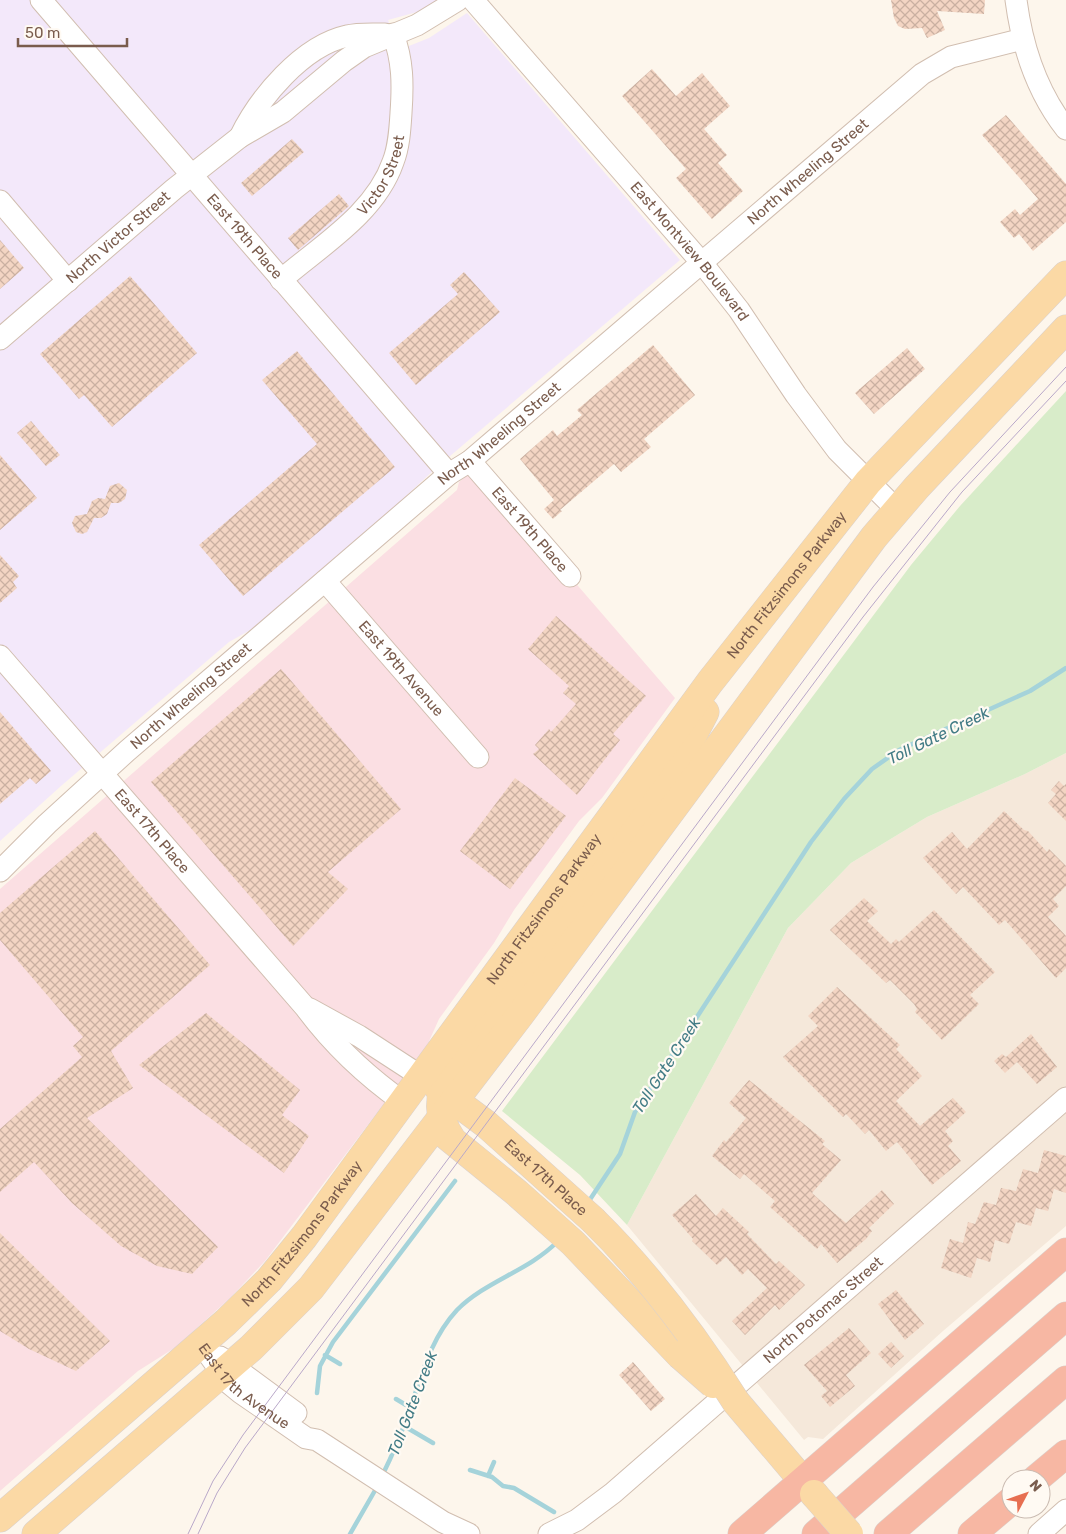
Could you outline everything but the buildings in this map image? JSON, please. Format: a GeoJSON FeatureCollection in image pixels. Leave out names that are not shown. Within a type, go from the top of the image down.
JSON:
{"type":"FeatureCollection","features":[{"type":"Feature","properties":{"kind":"highway"},"geometry":{"type":"LineString","coordinates":[[742,1534],[809,1487],[1066,1252]]}},
{"type":"Feature","properties":{"kind":"highway"},"geometry":{"type":"LineString","coordinates":[[816,1534],[1066,1316]]}},
{"type":"Feature","properties":{"kind":"highway"},"geometry":{"type":"LineString","coordinates":[[888,1534],[1066,1380]]}},
{"type":"Feature","properties":{"kind":"highway"},"geometry":{"type":"LineString","coordinates":[[1048,1469],[1066,1454]]}},
{"type":"Feature","properties":{"kind":"highway"},"geometry":{"type":"LineString","coordinates":[[972,1534],[1001,1509]]}},
{"type":"Feature","properties":{"kind":"main road","name":"North Fitzsimons Parkway"},"geometry":{"type":"LineString","coordinates":[[441,1108],[742,640],[868,482],[1066,275]]}},
{"type":"Feature","properties":{"kind":"main road","name":"North Fitzsimons Parkway"},"geometry":{"type":"LineString","coordinates":[[36,1534],[227,1369],[277,1324],[311,1288],[441,1108],[585,928],[839,582],[898,510],[1066,329]]}},
{"type":"Feature","properties":{"kind":"main road","name":"North Fitzsimons Parkway"},"geometry":{"type":"LineString","coordinates":[[0,1518],[247,1302],[278,1268],[403,1102],[441,1108]]}},
{"type":"Feature","properties":{"kind":"main road","name":"East 17th Place"},"geometry":{"type":"LineString","coordinates":[[403,1102],[441,1108],[511,1145],[577,1204],[622,1250],[691,1334],[736,1402],[849,1534]]}},
{"type":"Feature","properties":{"kind":"main road","name":"East 17th Place"},"geometry":{"type":"LineString","coordinates":[[441,1108],[492,1172],[573,1243],[680,1355],[736,1402]]}},
{"type":"Feature","properties":{"kind":"street","name":"East 19th Place"},"geometry":{"type":"LineString","coordinates":[[41,0],[449,474]]}},
{"type":"Feature","properties":{"kind":"street","name":"North Victor Street"},"geometry":{"type":"LineString","coordinates":[[0,339],[192,175],[240,137],[283,112],[350,56],[393,34],[424,21],[458,0]]}},
{"type":"Feature","properties":{"kind":"street","name":"East Montview Boulevard"},"geometry":{"type":"LineString","coordinates":[[473,0],[702,263],[744,317],[823,432],[868,482],[898,510]]}},
{"type":"Feature","properties":{"kind":"street"},"geometry":{"type":"LineString","coordinates":[[1016,0],[1023,39],[1042,92],[1066,129]]}},
{"type":"Feature","properties":{"kind":"street","name":"Victor Street"},"geometry":{"type":"LineString","coordinates":[[281,280],[369,204],[390,170],[398,142],[404,77],[401,58],[393,34]]}},
{"type":"Feature","properties":{"kind":"street","name":"North Wheeling Street"},"geometry":{"type":"LineString","coordinates":[[0,871],[102,774],[325,581],[449,474],[470,461],[930,68],[962,54],[1023,39]]}},
{"type":"Feature","properties":{"kind":"street"},"geometry":{"type":"LineString","coordinates":[[0,201],[68,281]]}},
{"type":"Feature","properties":{"kind":"street","name":"East 19th Place"},"geometry":{"type":"LineString","coordinates":[[470,461],[570,576]]}},
{"type":"Feature","properties":{"kind":"street","name":"East 19th Avenue"},"geometry":{"type":"LineString","coordinates":[[325,581],[478,757]]}},
{"type":"Feature","properties":{"kind":"street","name":"East 17th Place"},"geometry":{"type":"LineString","coordinates":[[0,656],[305,1007],[324,1032],[345,1055],[403,1102]]}},
{"type":"Feature","properties":{"kind":"street","name":"East 17th Place"},"geometry":{"type":"LineString","coordinates":[[305,1007],[359,1036],[441,1108]]}},
{"type":"Feature","properties":{"kind":"street","name":"North Potomac Street"},"geometry":{"type":"LineString","coordinates":[[576,1527],[1066,1098]]}},
{"type":"Feature","properties":{"kind":"street","name":"East 17th Avenue"},"geometry":{"type":"LineString","coordinates":[[201,1344],[227,1369],[241,1394],[306,1438],[317,1440],[443,1522],[469,1534]]}},
{"type":"Feature","properties":{"kind":"street"},"geometry":{"type":"LineString","coordinates":[[1039,1534],[1066,1510]]}},
{"type":"Feature","properties":{"kind":"street"},"geometry":{"type":"LineString","coordinates":[[549,1534],[576,1527]]}},
{"type":"Feature","properties":{"kind":"shaded area"},"geometry":{"type":"Polygon","coordinates":[[[0,0],[439,0],[417,12],[388,20],[399,50],[429,38],[467,13],[680,260],[436,468],[282,612],[229,642],[61,786],[0,841],[0,0]]]}},
{"type":"Feature","properties":{"kind":"shaded area"},"geometry":{"type":"Polygon","coordinates":[[[476,468],[675,698],[602,798],[579,821],[514,910],[494,943],[439,1019],[426,1048],[265,1261],[230,1298],[176,1347],[138,1371],[0,1491],[0,889],[457,490],[459,482],[476,468]]]}},
{"type":"Feature","properties":{"kind":"shaded area"},"geometry":{"type":"Polygon","coordinates":[[[1066,753],[1066,1226],[943,1331],[823,1439],[808,1437],[804,1440],[627,1225],[788,928],[851,863],[927,817],[1025,774],[1066,753]]]}},
{"type":"Feature","properties":{"kind":"green space"},"geometry":{"type":"Polygon","coordinates":[[[1066,391],[1066,753],[1025,774],[927,817],[851,863],[788,928],[627,1225],[580,1175],[502,1111],[911,565],[960,506],[1066,391]]]}},
{"type":"Feature","properties":{"kind":"waterway","name":"Toll Gate Creek"},"geometry":{"type":"LineString","coordinates":[[587,1204],[620,1154],[635,1112],[811,842],[844,799],[872,769],[899,750],[1030,691],[1066,668]]}},
{"type":"Feature","properties":{"kind":"waterway"},"geometry":{"type":"LineString","coordinates":[[317,1393],[320,1366],[333,1342],[455,1181]]}},
{"type":"Feature","properties":{"kind":"waterway","name":"Toll Gate Creek"},"geometry":{"type":"LineString","coordinates":[[382,1476],[401,1435],[428,1357],[440,1332],[448,1321],[468,1300],[533,1261],[557,1242]]}},
{"type":"Feature","properties":{"kind":"waterway"},"geometry":{"type":"LineString","coordinates":[[325,1355],[340,1364]]}},
{"type":"Feature","properties":{"kind":"waterway"},"geometry":{"type":"LineString","coordinates":[[396,1399],[411,1408]]}},
{"type":"Feature","properties":{"kind":"waterway"},"geometry":{"type":"LineString","coordinates":[[404,1426],[433,1443]]}},
{"type":"Feature","properties":{"kind":"waterway"},"geometry":{"type":"LineString","coordinates":[[488,1476],[494,1462]]}},
{"type":"Feature","properties":{"kind":"waterway"},"geometry":{"type":"LineString","coordinates":[[470,1470],[492,1477],[503,1486],[514,1488],[554,1512]]}},
{"type":"Feature","properties":{"kind":"waterway","name":"Toll Gate Creek"},"geometry":{"type":"LineString","coordinates":[[350,1534],[377,1487]]}},
{"type":"Feature","properties":{"kind":"tram line"},"geometry":{"type":"LineString","coordinates":[[188,1534],[213,1481],[243,1435],[873,587],[950,492],[1066,367]]}},
{"type":"Feature","properties":{"kind":"tram line"},"geometry":{"type":"LineString","coordinates":[[198,1534],[217,1493],[245,1448],[863,617],[962,492],[1066,381]]}}]}
